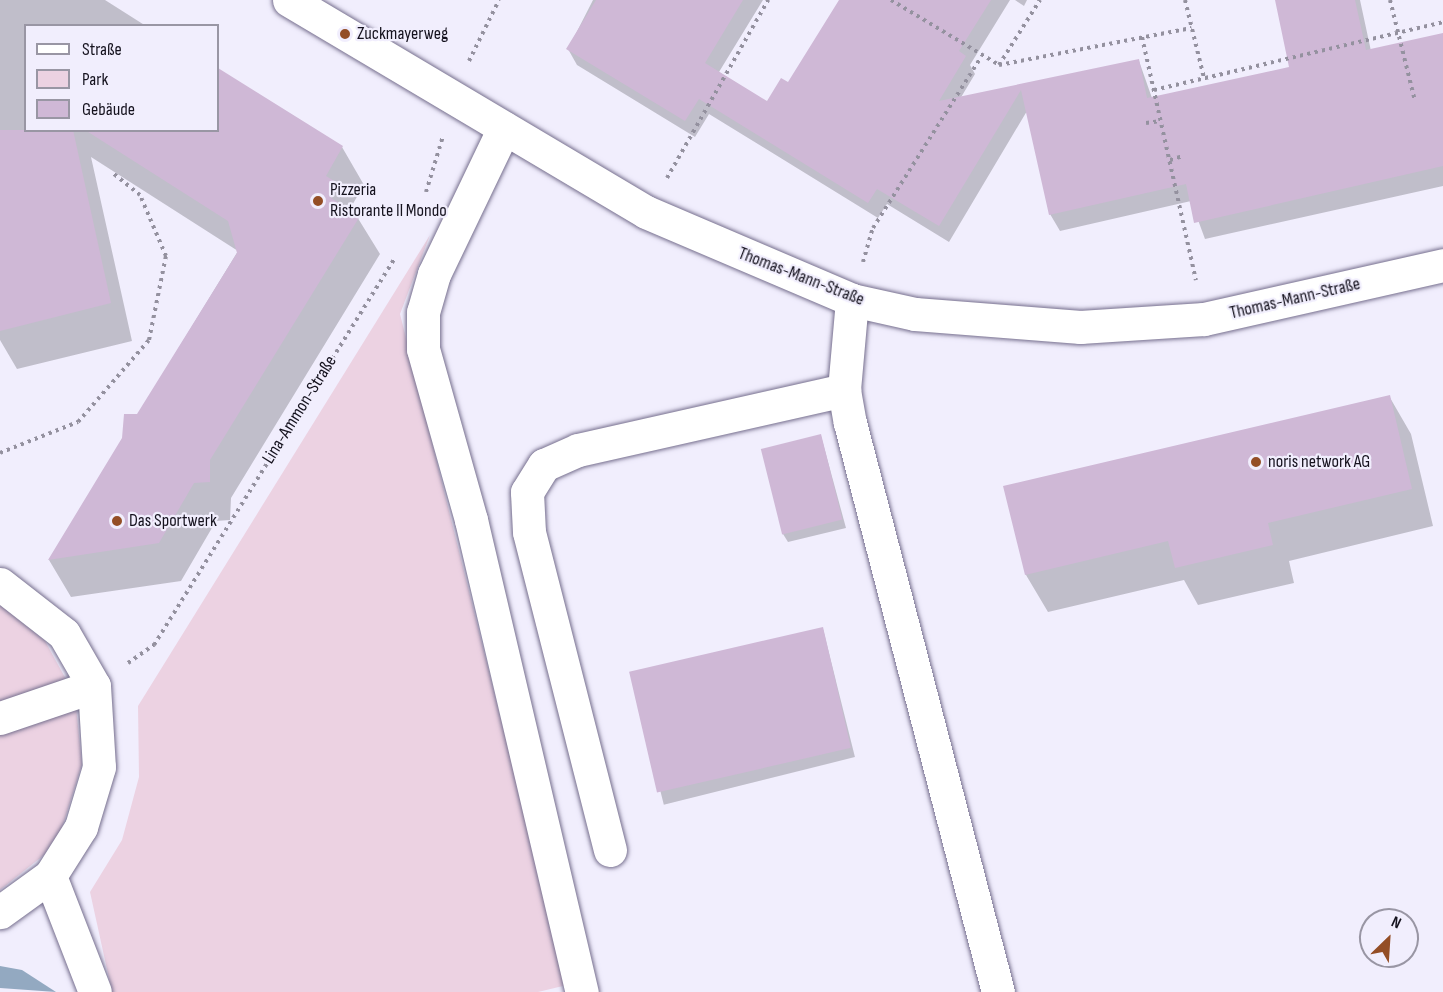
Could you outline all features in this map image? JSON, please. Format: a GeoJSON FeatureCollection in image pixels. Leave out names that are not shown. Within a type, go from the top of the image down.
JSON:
{"type":"FeatureCollection","features":[{"type":"Feature","properties":{"kind":"street","name":"Thomas-Mann-Straße"},"geometry":{"type":"LineString","coordinates":[[289,0],[646,212],[852,300],[915,314],[1080,327],[1204,319],[1443,265]]}},
{"type":"Feature","properties":{"kind":"street"},"geometry":{"type":"LineString","coordinates":[[504,128],[434,274],[423,312],[423,349],[471,520],[582,992]]}},
{"type":"Feature","properties":{"kind":"street"},"geometry":{"type":"LineString","coordinates":[[852,300],[844,390],[999,992]]}},
{"type":"Feature","properties":{"kind":"street"},"geometry":{"type":"LineString","coordinates":[[610,850],[529,532],[527,492],[544,465],[578,450],[844,390]]}},
{"type":"Feature","properties":{"kind":"street"},"geometry":{"type":"LineString","coordinates":[[0,584],[64,634],[94,686],[99,767],[81,827],[50,876],[0,912]]}},
{"type":"Feature","properties":{"kind":"street"},"geometry":{"type":"LineString","coordinates":[[0,718],[94,686]]}},
{"type":"Feature","properties":{"kind":"street"},"geometry":{"type":"LineString","coordinates":[[50,876],[95,992]]}},
{"type":"Feature","properties":{"kind":"path"},"geometry":{"type":"LineString","coordinates":[[424,200],[454,98],[499,0]]}},
{"type":"Feature","properties":{"kind":"path"},"geometry":{"type":"LineString","coordinates":[[646,212],[768,0]]}},
{"type":"Feature","properties":{"kind":"path"},"geometry":{"type":"LineString","coordinates":[[891,0],[981,57],[999,65],[1191,28]]}},
{"type":"Feature","properties":{"kind":"path"},"geometry":{"type":"LineString","coordinates":[[999,65],[1040,0]]}},
{"type":"Feature","properties":{"kind":"path"},"geometry":{"type":"LineString","coordinates":[[1185,0],[1204,78]]}},
{"type":"Feature","properties":{"kind":"path"},"geometry":{"type":"LineString","coordinates":[[1390,0],[1415,101]]}},
{"type":"Feature","properties":{"kind":"path"},"geometry":{"type":"LineString","coordinates":[[1154,90],[1443,22]]}},
{"type":"Feature","properties":{"kind":"path"},"geometry":{"type":"LineString","coordinates":[[1142,37],[1204,319]]}},
{"type":"Feature","properties":{"kind":"path"},"geometry":{"type":"LineString","coordinates":[[852,300],[873,228],[981,57]]}},
{"type":"Feature","properties":{"kind":"path"},"geometry":{"type":"LineString","coordinates":[[1146,123],[1161,121]]}},
{"type":"Feature","properties":{"kind":"path"},"geometry":{"type":"LineString","coordinates":[[1169,160],[1183,156]]}},
{"type":"Feature","properties":{"kind":"path"},"geometry":{"type":"LineString","coordinates":[[0,453],[78,422],[149,340],[166,256],[140,195],[112,172]]}},
{"type":"Feature","properties":{"kind":"path","name":"Lina-Ammon-Straße"},"geometry":{"type":"LineString","coordinates":[[94,686],[154,645],[398,253]]}},
{"type":"Feature","properties":{"kind":"green space"},"geometry":{"type":"Polygon","coordinates":[[[430,235],[400,314],[567,985],[538,992],[112,992],[90,892],[122,840],[139,777],[138,706],[430,235]]]}},
{"type":"Feature","properties":{"kind":"green space"},"geometry":{"type":"Polygon","coordinates":[[[0,605],[45,641],[67,681],[0,703],[0,605]]]}},
{"type":"Feature","properties":{"kind":"green space"},"geometry":{"type":"Polygon","coordinates":[[[76,707],[82,764],[62,828],[44,855],[0,890],[0,733],[76,707]]]}},
{"type":"Feature","properties":{"kind":"water"},"geometry":{"type":"Polygon","coordinates":[[[0,966],[22,970],[56,992],[0,988],[0,966]]]}},
{"type":"Feature","properties":{"kind":"building"},"geometry":{"type":"Polygon","coordinates":[[[596,0],[743,0],[705,63],[767,101],[781,78],[788,82],[839,0],[991,0],[959,51],[966,56],[939,101],[1139,59],[1147,98],[1289,67],[1275,0],[1355,0],[1366,50],[1443,33],[1443,166],[1194,223],[1186,184],[1049,215],[1021,90],[939,226],[877,189],[868,203],[699,99],[685,121],[566,49],[596,0]]]}},
{"type":"Feature","properties":{"kind":"building"},"geometry":{"type":"Polygon","coordinates":[[[219,69],[343,146],[326,176],[339,184],[331,198],[360,216],[210,460],[210,482],[194,483],[159,543],[48,560],[122,438],[124,414],[137,414],[237,253],[228,221],[88,132],[219,132],[219,69]]]}},
{"type":"Feature","properties":{"kind":"building"},"geometry":{"type":"Polygon","coordinates":[[[0,130],[73,132],[111,303],[0,331],[0,130]]]}},
{"type":"Feature","properties":{"kind":"building","name":"noris network AG"},"geometry":{"type":"Polygon","coordinates":[[[1390,395],[1412,489],[1268,523],[1273,545],[1175,568],[1168,541],[1025,575],[1003,486],[1390,395]]]}},
{"type":"Feature","properties":{"kind":"building"},"geometry":{"type":"Polygon","coordinates":[[[821,434],[842,519],[782,534],[761,449],[821,434]]]}},
{"type":"Feature","properties":{"kind":"building"},"geometry":{"type":"Polygon","coordinates":[[[823,627],[851,748],[657,793],[629,672],[823,627]]]}},
{"type":"Feature","properties":{"kind":"place","name":"Zuckmayerweg"},"geometry":{"type":"Point","coordinates":[345,34]}},
{"type":"Feature","properties":{"kind":"place","name":"Pizzeria Ristorante Il Mondo"},"geometry":{"type":"Point","coordinates":[318,201]}},
{"type":"Feature","properties":{"kind":"place","name":"noris network AG"},"geometry":{"type":"Point","coordinates":[1256,462]}},
{"type":"Feature","properties":{"kind":"place","name":"Das Sportwerk"},"geometry":{"type":"Point","coordinates":[117,521]}}]}
